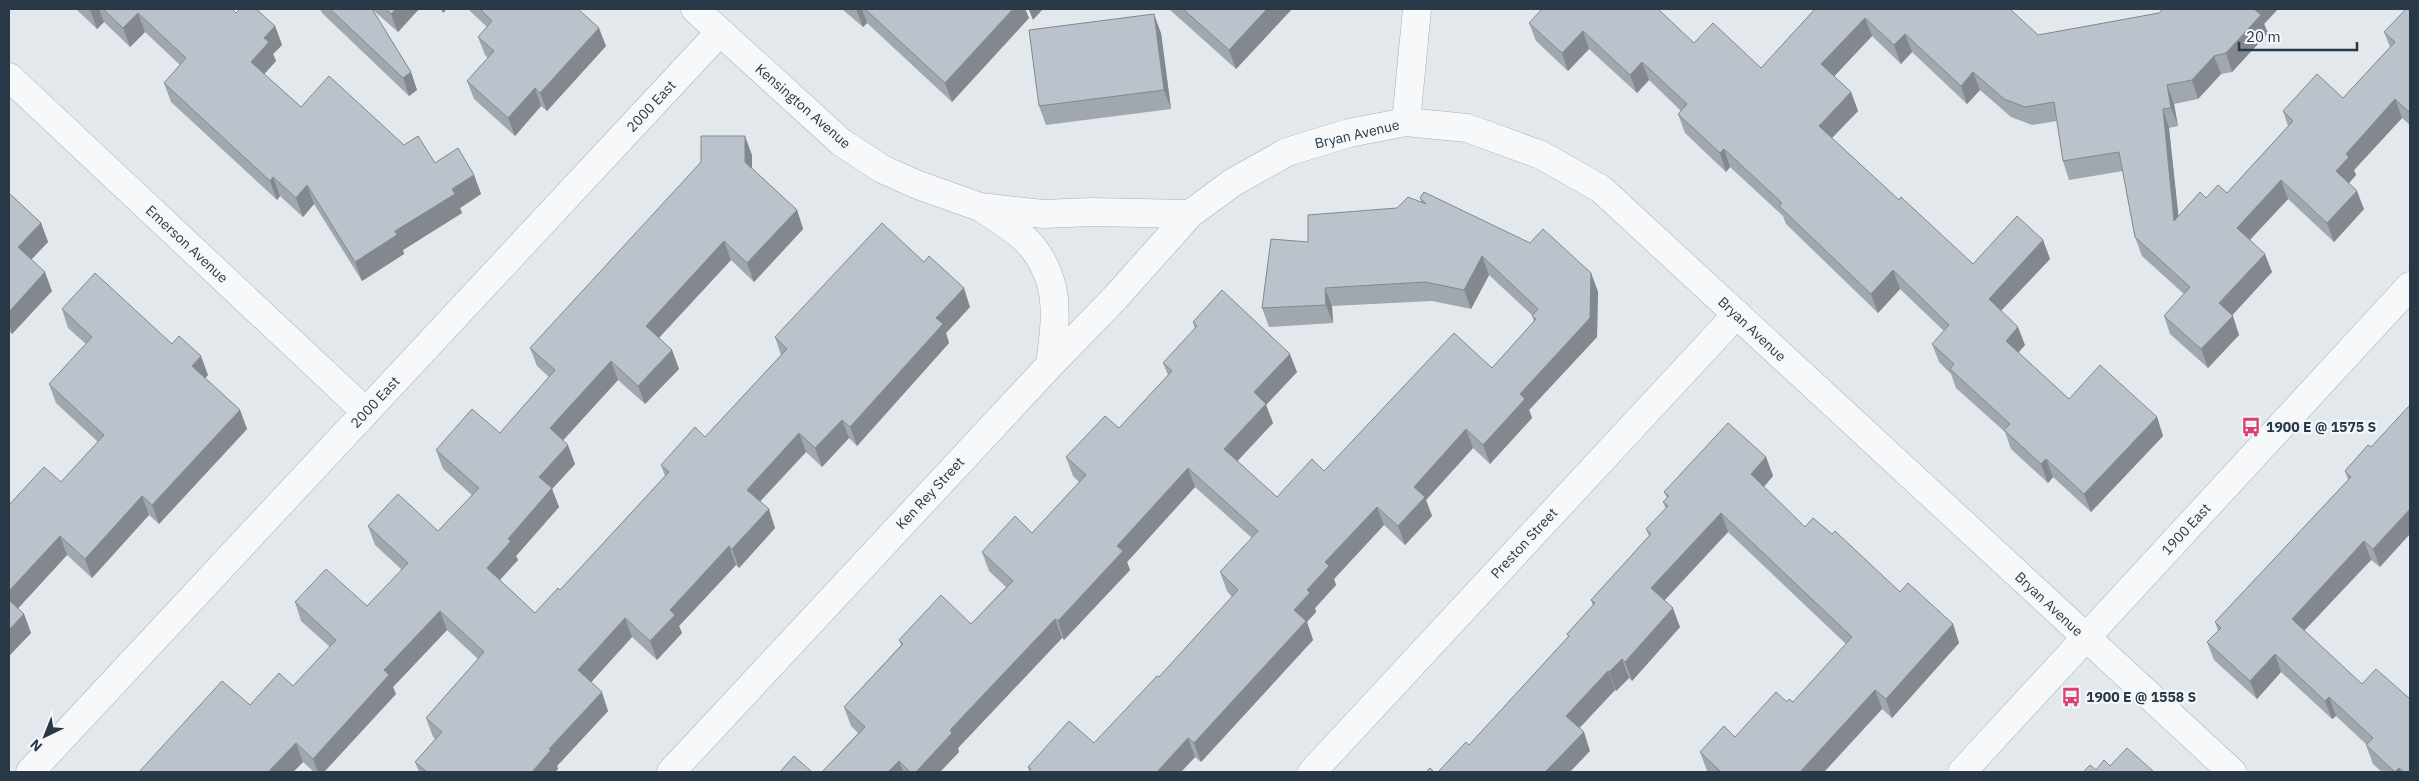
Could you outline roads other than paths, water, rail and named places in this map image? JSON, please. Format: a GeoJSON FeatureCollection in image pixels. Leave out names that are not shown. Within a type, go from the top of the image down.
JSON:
{"type":"FeatureCollection","features":[{"type":"Feature","properties":{"kind":"street","name":"Kensington Avenue"},"geometry":{"type":"LineString","coordinates":[[695,9],[842,142],[882,169],[918,186],[980,207],[1043,214],[1091,212],[1190,214]]}},
{"type":"Feature","properties":{"kind":"street"},"geometry":{"type":"LineString","coordinates":[[1406,122],[1416,9]]}},
{"type":"Feature","properties":{"kind":"street","name":"2000 East"},"geometry":{"type":"LineString","coordinates":[[30,772],[720,32]]}},
{"type":"Feature","properties":{"kind":"street","name":"Emerson Avenue"},"geometry":{"type":"LineString","coordinates":[[13,90],[366,412]]}},
{"type":"Feature","properties":{"kind":"street","name":"Bryan Avenue"},"geometry":{"type":"LineString","coordinates":[[1190,214],[1232,183],[1287,152],[1350,133],[1406,122],[1467,128],[1541,154],[1601,189],[2232,772]]}},
{"type":"Feature","properties":{"kind":"street"},"geometry":{"type":"LineString","coordinates":[[980,207],[1027,242],[1049,274],[1056,317],[1050,365]]}},
{"type":"Feature","properties":{"kind":"street","name":"Ken Rey Street"},"geometry":{"type":"LineString","coordinates":[[671,772],[1050,365],[1115,298],[1190,214]]}},
{"type":"Feature","properties":{"kind":"street","name":"1900 East"},"geometry":{"type":"LineString","coordinates":[[1962,772],[2410,286]]}},
{"type":"Feature","properties":{"kind":"street","name":"Preston Street"},"geometry":{"type":"LineString","coordinates":[[1312,772],[1737,314]]}},
{"type":"Feature","properties":{"kind":"place","name":"1900 E @ 1575 S"},"geometry":{"type":"Point","coordinates":[2251,427]}},
{"type":"Feature","properties":{"kind":"place","name":"1900 E @ 1558 S"},"geometry":{"type":"Point","coordinates":[2071,697]}}]}
